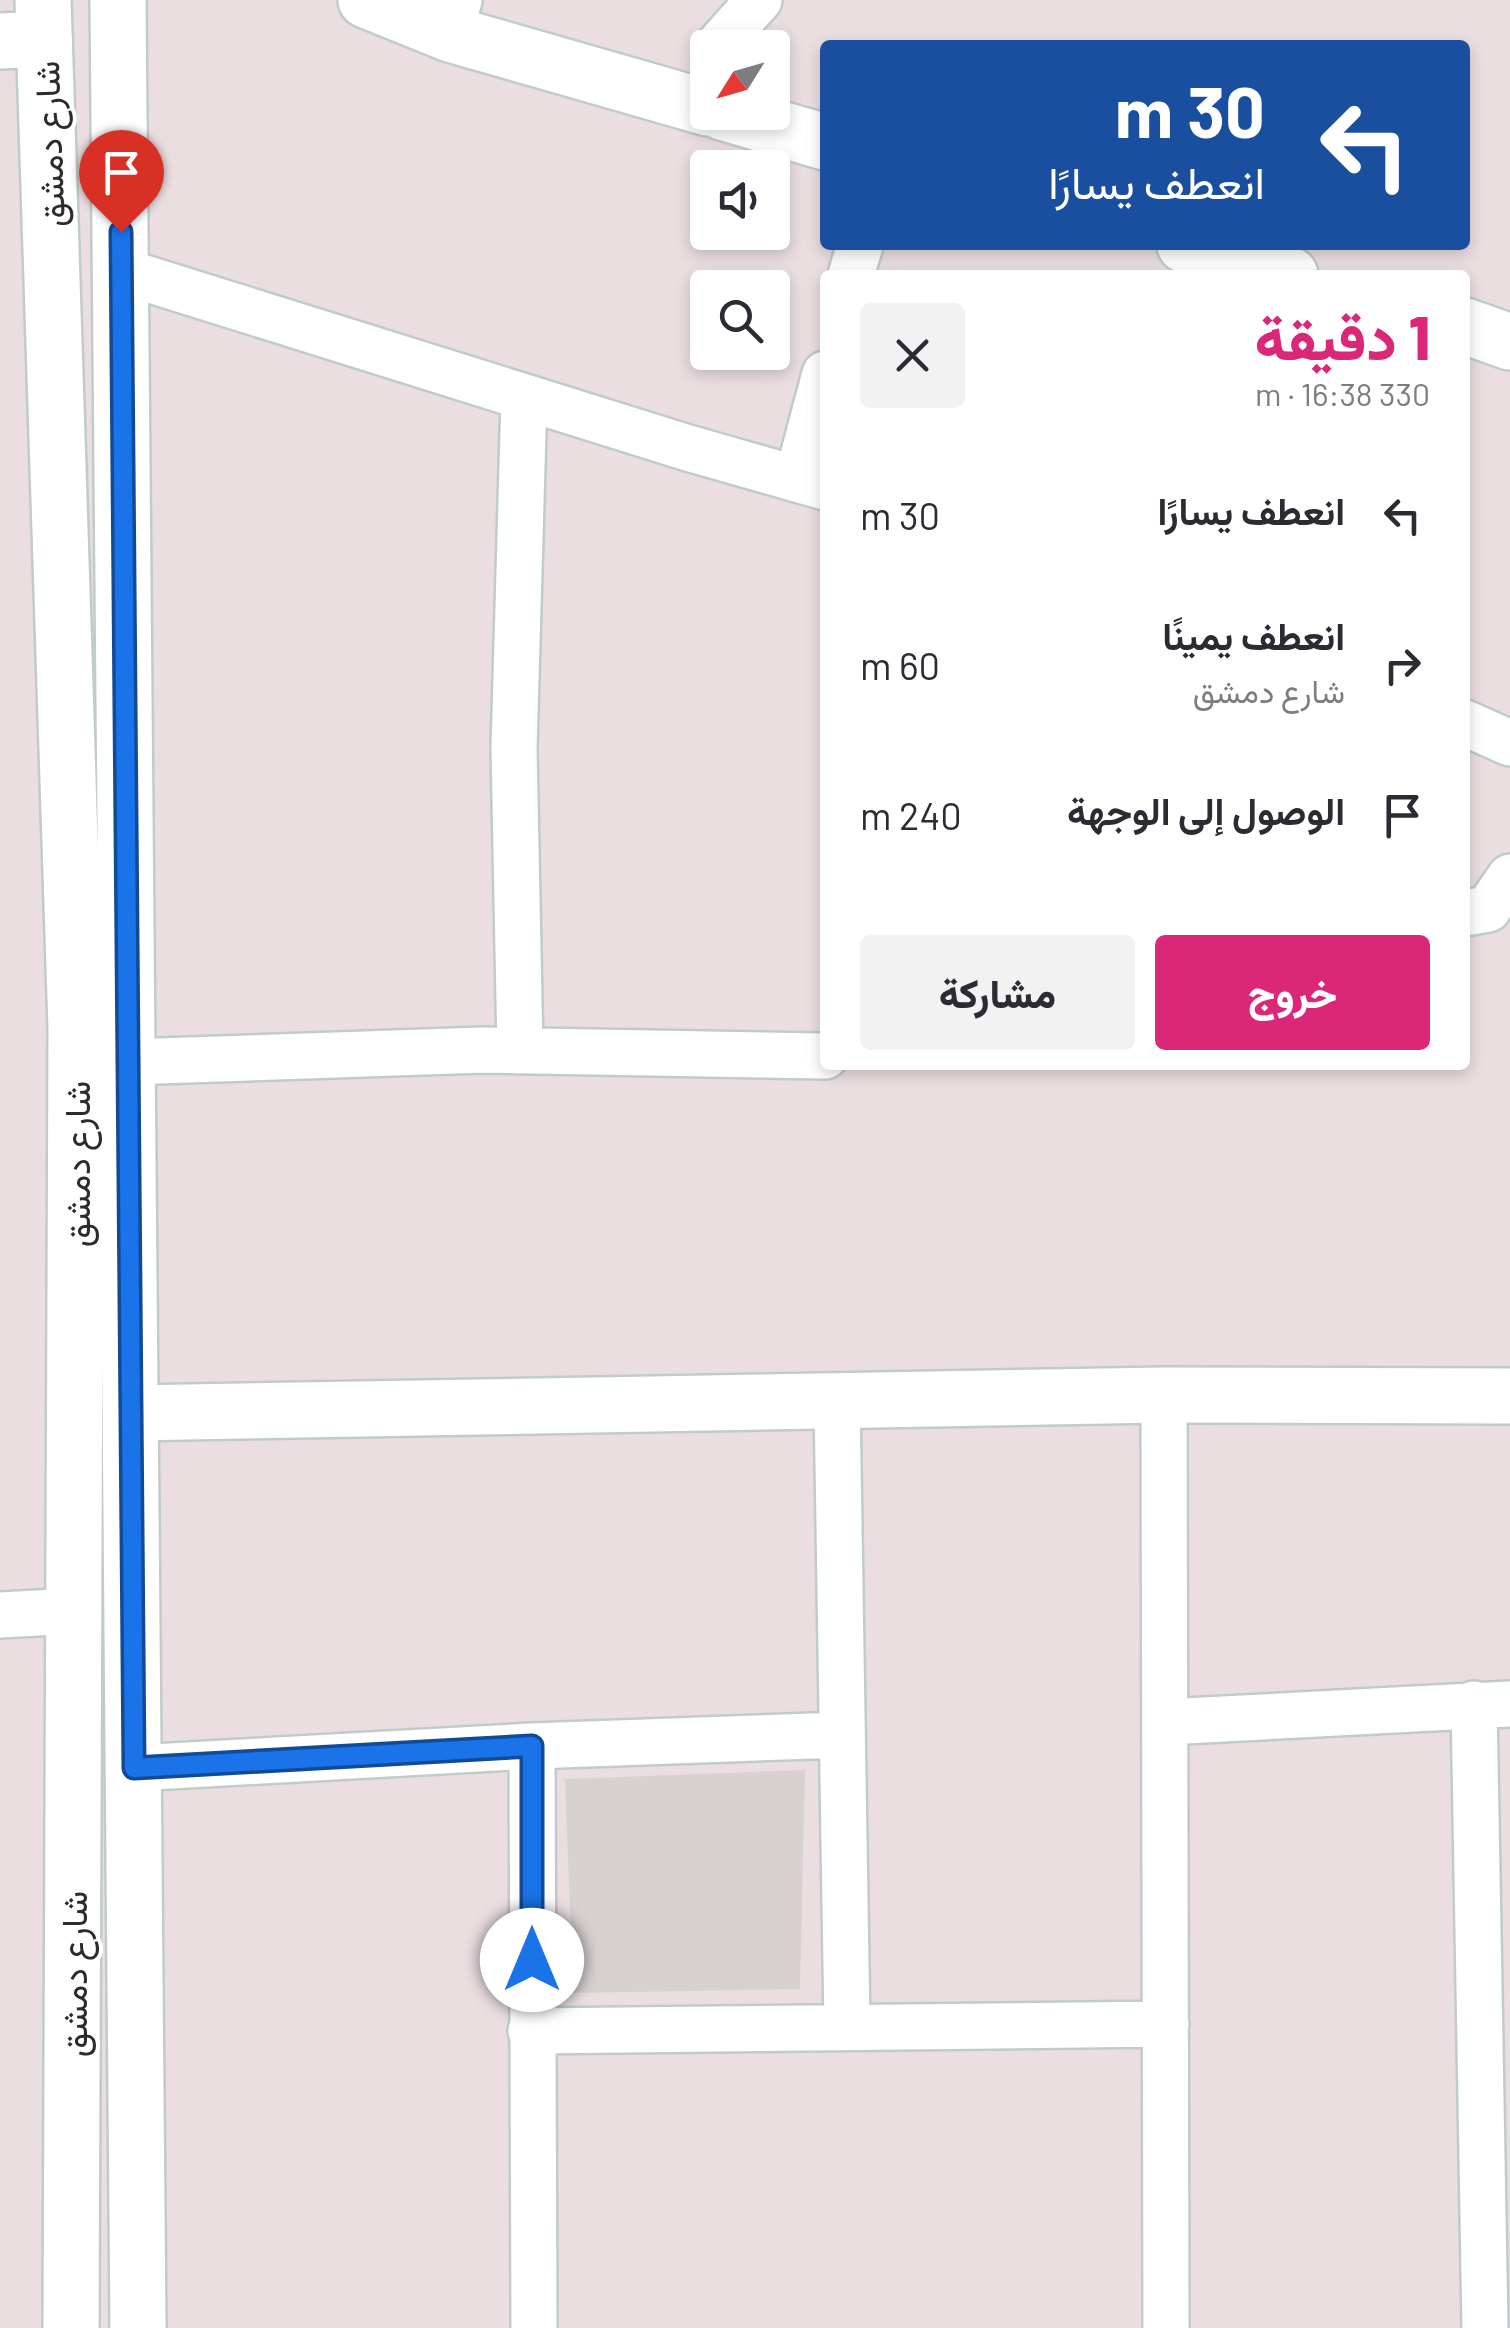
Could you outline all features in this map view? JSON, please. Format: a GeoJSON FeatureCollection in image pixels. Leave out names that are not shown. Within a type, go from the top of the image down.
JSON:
{"type":"FeatureCollection","features":[{"type":"Feature","properties":{"kind":"main road","name":"شارع دمشق"},"geometry":{"type":"LineString","coordinates":[[118,0],[138,2328]]}},
{"type":"Feature","properties":{"kind":"main road"},"geometry":{"type":"LineString","coordinates":[[366,0],[455,17],[689,103]]}},
{"type":"Feature","properties":{"kind":"main road","name":"شارع دمشق"},"geometry":{"type":"LineString","coordinates":[[29,27],[69,798],[76,1029],[71,2328]]}},
{"type":"Feature","properties":{"kind":"main road"},"geometry":{"type":"LineString","coordinates":[[784,130],[820,141]]}},
{"type":"Feature","properties":{"kind":"main road"},"geometry":{"type":"LineString","coordinates":[[1202,250],[1272,270]]}},
{"type":"Feature","properties":{"kind":"main road"},"geometry":{"type":"LineString","coordinates":[[1470,328],[1510,342]]}},
{"type":"Feature","properties":{"kind":"main road"},"geometry":{"type":"LineString","coordinates":[[69,798],[127,798]]}},
{"type":"Feature","properties":{"kind":"main road"},"geometry":{"type":"LineString","coordinates":[[131,1413],[1164,1395],[1510,1396]]}},
{"type":"Feature","properties":{"kind":"street"},"geometry":{"type":"LineString","coordinates":[[732,30],[759,0]]}},
{"type":"Feature","properties":{"kind":"street"},"geometry":{"type":"LineString","coordinates":[[122,270],[811,483],[820,413]]}},
{"type":"Feature","properties":{"kind":"street"},"geometry":{"type":"LineString","coordinates":[[520,1051],[514,748],[524,396]]}},
{"type":"Feature","properties":{"kind":"street"},"geometry":{"type":"LineString","coordinates":[[1470,725],[1510,743]]}},
{"type":"Feature","properties":{"kind":"street"},"geometry":{"type":"LineString","coordinates":[[1470,913],[1488,909],[1510,877]]}},
{"type":"Feature","properties":{"kind":"street"},"geometry":{"type":"LineString","coordinates":[[129,1062],[520,1051],[820,1056]]}},
{"type":"Feature","properties":{"kind":"street"},"geometry":{"type":"LineString","coordinates":[[1164,1395],[1166,2328]]}},
{"type":"Feature","properties":{"kind":"street"},"geometry":{"type":"LineString","coordinates":[[837,1400],[847,2027]]}},
{"type":"Feature","properties":{"kind":"street"},"geometry":{"type":"LineString","coordinates":[[0,1614],[74,1611]]}},
{"type":"Feature","properties":{"kind":"street"},"geometry":{"type":"LineString","coordinates":[[1165,1722],[1492,1704],[1494,2326]]}},
{"type":"Feature","properties":{"kind":"street"},"geometry":{"type":"LineString","coordinates":[[134,1768],[532,1746],[842,1735]]}},
{"type":"Feature","properties":{"kind":"street"},"geometry":{"type":"LineString","coordinates":[[532,1746],[534,2328]]}},
{"type":"Feature","properties":{"kind":"street"},"geometry":{"type":"LineString","coordinates":[[532,2031],[1166,2024]]}},
{"type":"Feature","properties":{"kind":"shaded area"},"geometry":{"type":"Polygon","coordinates":[[[805,1770],[800,1989],[573,1993],[565,1779],[805,1770]]]}},
{"type":"Feature","properties":{"kind":"route"},"geometry":{"type":"LineString","coordinates":[[121,232],[134,1768],[532,1746],[532,1960]]}}]}
